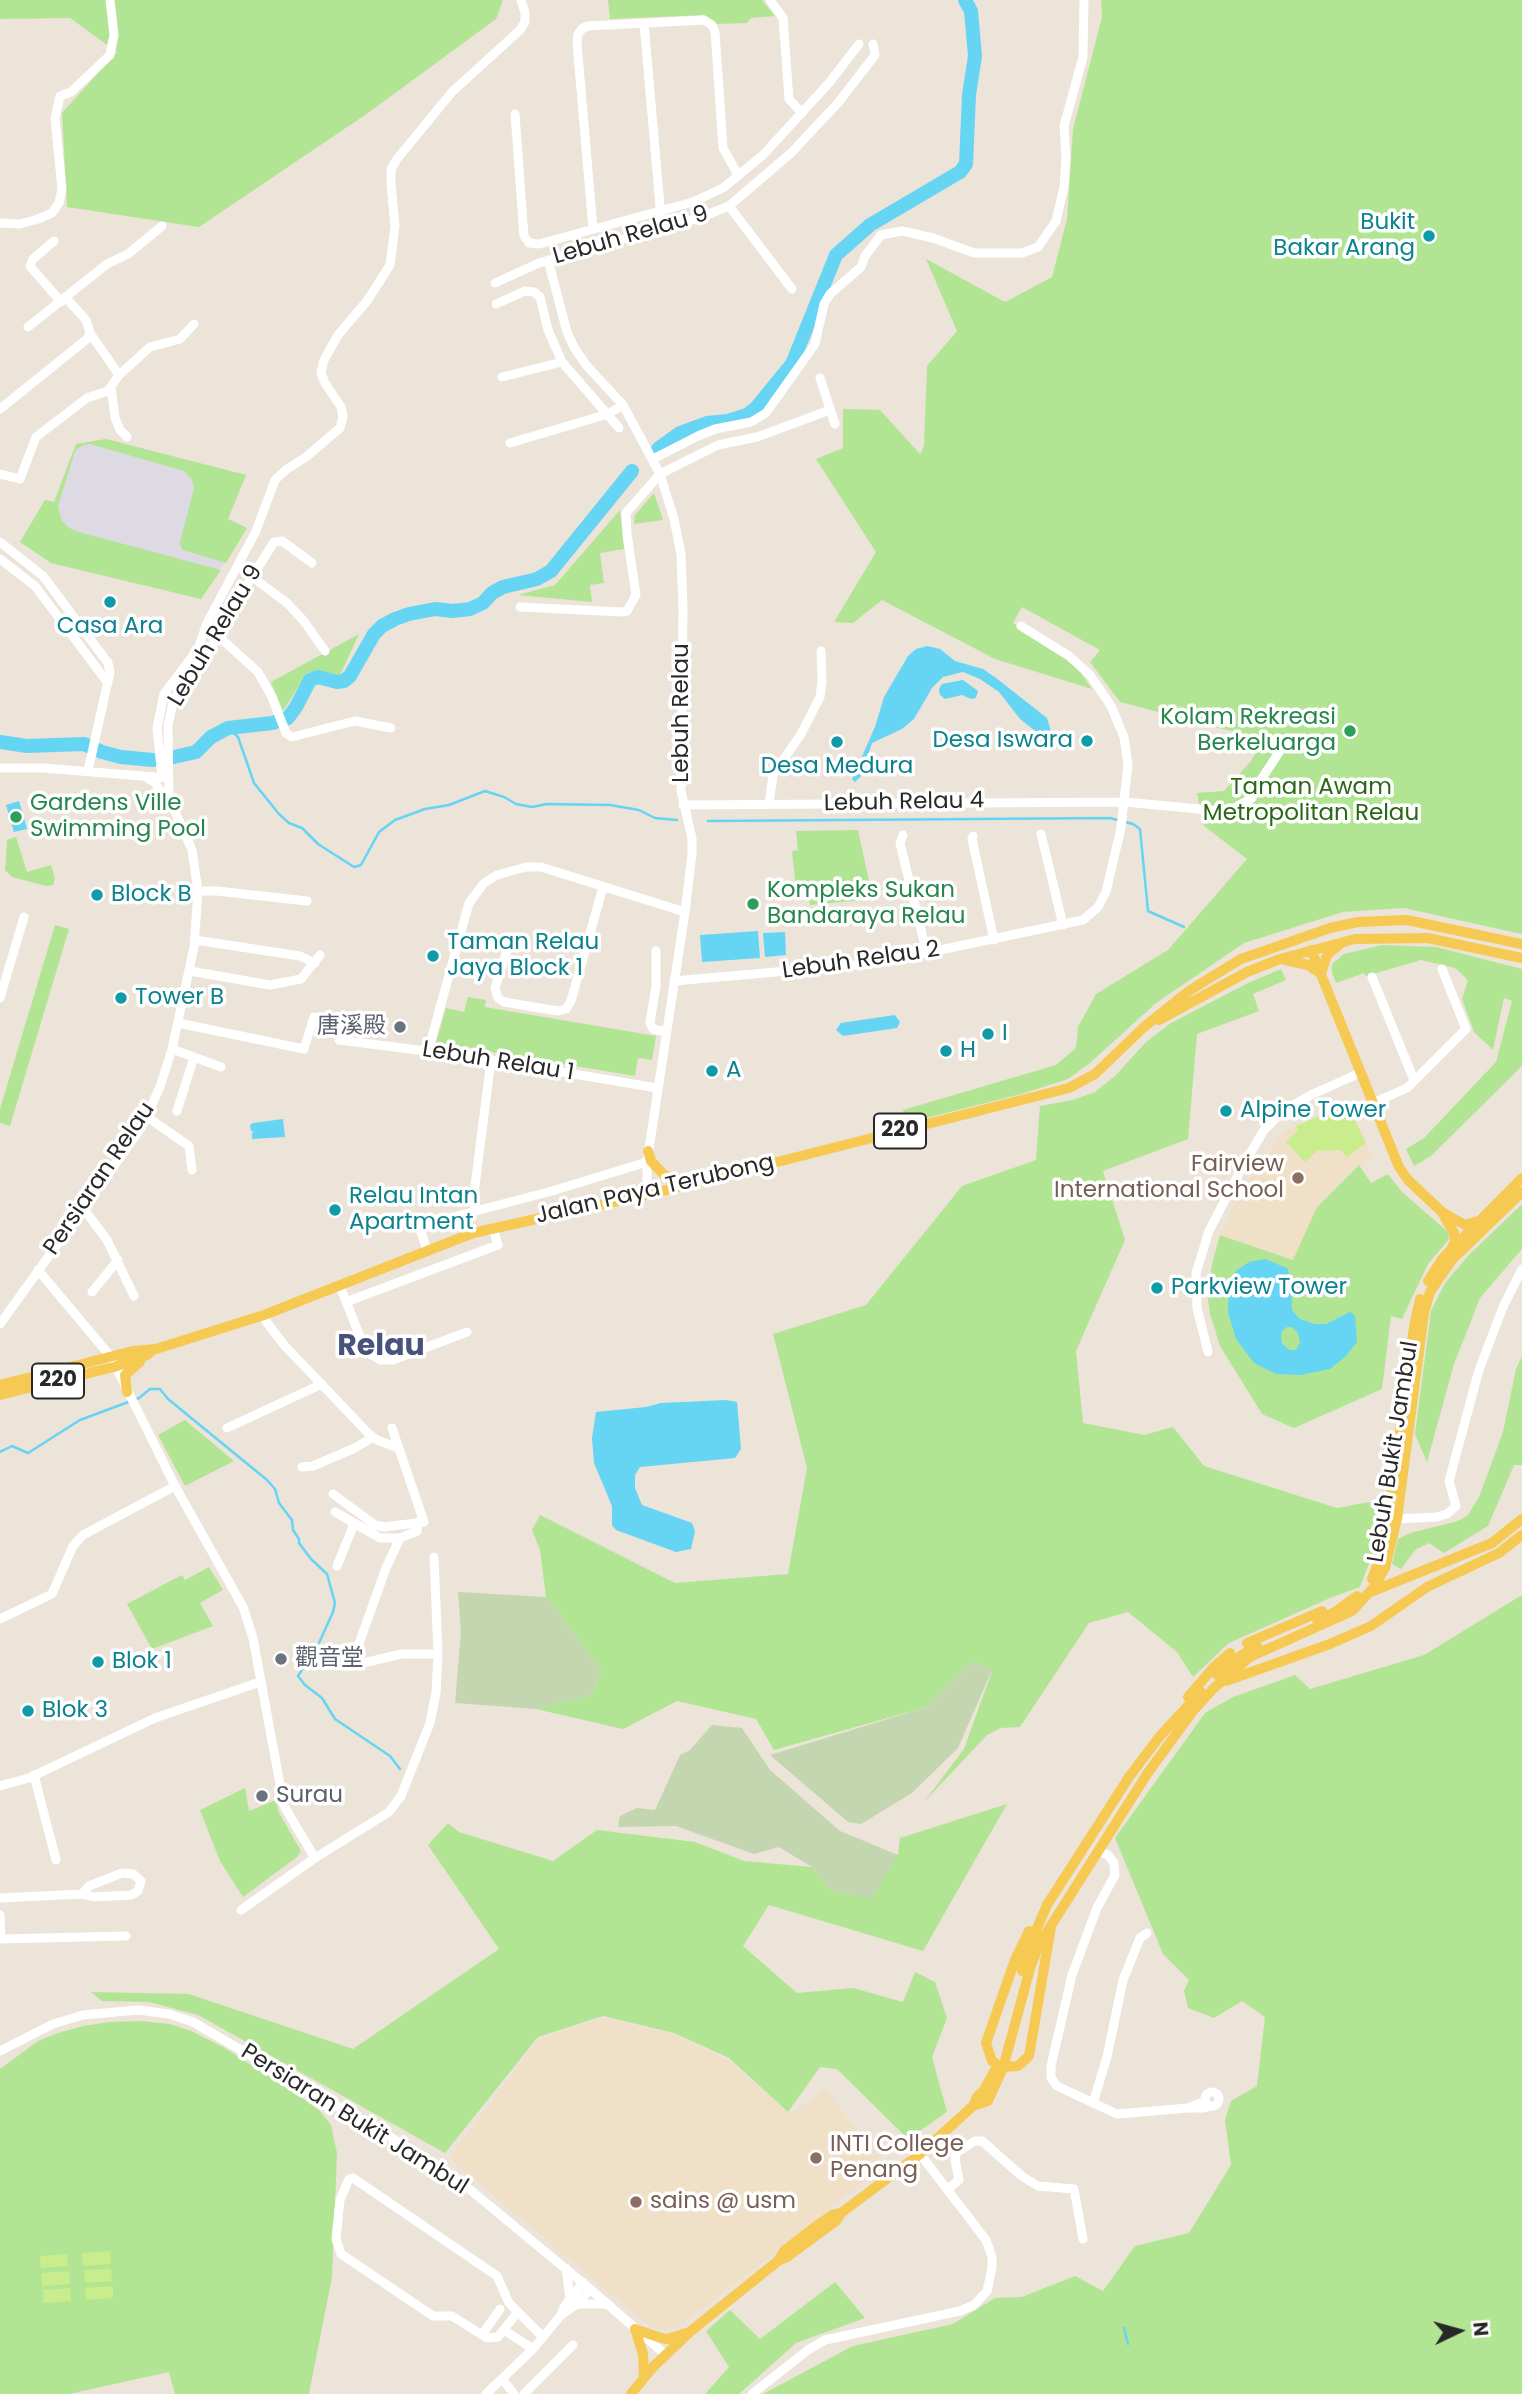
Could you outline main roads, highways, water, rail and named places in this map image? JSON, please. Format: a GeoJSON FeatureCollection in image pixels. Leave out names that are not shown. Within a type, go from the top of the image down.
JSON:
{"type":"FeatureCollection","features":[{"type":"Feature","properties":{"kind":"main road","name":"Jalan Paya Terubong"},"geometry":{"type":"LineString","coordinates":[[0,1395],[113,1362],[136,1350],[151,1352],[264,1315],[427,1250],[493,1228],[647,1195],[1069,1088],[1095,1074],[1144,1027],[1189,991],[1241,959],[1330,928],[1358,922],[1407,920],[1522,944]]}},
{"type":"Feature","properties":{"kind":"main road"},"geometry":{"type":"LineString","coordinates":[[1330,928],[1315,938],[1311,950],[1399,1167],[1408,1180],[1442,1212],[1465,1225],[1482,1219]]}},
{"type":"Feature","properties":{"kind":"main road","name":"Jalan Paya Terubong"},"geometry":{"type":"LineString","coordinates":[[1144,1027],[1247,972],[1344,941],[1373,937],[1428,938],[1522,958]]}},
{"type":"Feature","properties":{"kind":"main road"},"geometry":{"type":"LineString","coordinates":[[1321,974],[1327,955],[1344,941]]}},
{"type":"Feature","properties":{"kind":"main road"},"geometry":{"type":"LineString","coordinates":[[1289,942],[1302,944],[1311,950]]}},
{"type":"Feature","properties":{"kind":"main road"},"geometry":{"type":"LineString","coordinates":[[1280,960],[1308,965],[1321,974]]}},
{"type":"Feature","properties":{"kind":"main road"},"geometry":{"type":"LineString","coordinates":[[647,1156],[658,1170],[670,1177],[713,1178]]}},
{"type":"Feature","properties":{"kind":"main road","name":"Lebuh Bukit Jambul"},"geometry":{"type":"LineString","coordinates":[[973,2106],[991,2080],[999,2062],[1028,1949],[1048,1905],[1129,1777],[1160,1737],[1230,1662],[1246,1651],[1335,1612],[1360,1594],[1372,1579],[1380,1558],[1388,1519],[1417,1312],[1424,1289],[1443,1258],[1522,1178]]}},
{"type":"Feature","properties":{"kind":"main road","name":"Lebuh Bukit Jambul"},"geometry":{"type":"LineString","coordinates":[[631,2394],[644,2377],[692,2330],[778,2261],[784,2251],[832,2215],[841,2213],[920,2154],[973,2106],[988,2101],[1003,2068],[1031,1965],[1040,1943],[1147,1774],[1193,1711],[1214,1688],[1250,1657],[1338,1618],[1363,1601],[1380,1580],[1396,1519],[1424,1313],[1430,1292],[1452,1260],[1522,1192]]}},
{"type":"Feature","properties":{"kind":"main road"},"geometry":{"type":"LineString","coordinates":[[1442,1212],[1455,1238],[1453,1246],[1443,1258]]}},
{"type":"Feature","properties":{"kind":"main road"},"geometry":{"type":"LineString","coordinates":[[127,1393],[125,1375],[151,1352]]}},
{"type":"Feature","properties":{"kind":"main road","name":"Jalan Paya Terubong"},"geometry":{"type":"LineString","coordinates":[[0,1385],[113,1362]]}},
{"type":"Feature","properties":{"kind":"main road"},"geometry":{"type":"LineString","coordinates":[[1160,1737],[1197,1684],[1243,1645],[1492,1543],[1522,1519]]}},
{"type":"Feature","properties":{"kind":"main road"},"geometry":{"type":"LineString","coordinates":[[1214,1688],[1233,1678],[1331,1644],[1362,1630],[1427,1587],[1499,1553],[1522,1535]]}},
{"type":"Feature","properties":{"kind":"main road"},"geometry":{"type":"LineString","coordinates":[[1048,1905],[1020,1947],[986,2043],[987,2050],[996,2064],[1018,2066],[1029,2056],[1052,1925]]}},
{"type":"Feature","properties":{"kind":"main road"},"geometry":{"type":"LineString","coordinates":[[644,2377],[643,2354],[635,2329],[668,2339],[692,2330]]}},
{"type":"Feature","properties":{"kind":"water"},"geometry":{"type":"Polygon","coordinates":[[[927,646],[940,649],[955,661],[983,669],[996,678],[1047,718],[1052,735],[1048,737],[1039,734],[1020,719],[999,692],[980,679],[963,672],[943,677],[932,688],[914,719],[902,729],[872,743],[861,776],[855,782],[852,779],[875,727],[884,697],[908,656],[916,649],[927,646]]]}},
{"type":"Feature","properties":{"kind":"water"},"geometry":{"type":"Polygon","coordinates":[[[963,680],[978,691],[976,698],[962,695],[945,699],[940,695],[942,684],[963,680]]]}},
{"type":"Feature","properties":{"kind":"water","name":"Gardens Ville Swimming Pool"},"geometry":{"type":"Polygon","coordinates":[[[19,801],[27,829],[14,832],[6,805],[19,801]]]}},
{"type":"Feature","properties":{"kind":"water"},"geometry":{"type":"Polygon","coordinates":[[[758,931],[760,958],[702,962],[700,935],[758,931]]]}},
{"type":"Feature","properties":{"kind":"water"},"geometry":{"type":"Polygon","coordinates":[[[785,932],[786,955],[765,957],[763,933],[785,932]]]}},
{"type":"Feature","properties":{"kind":"water"},"geometry":{"type":"Polygon","coordinates":[[[895,1015],[900,1022],[897,1028],[843,1036],[836,1030],[841,1023],[895,1015]]]}},
{"type":"Feature","properties":{"kind":"water"},"geometry":{"type":"Polygon","coordinates":[[[283,1119],[285,1137],[252,1139],[254,1132],[251,1131],[250,1125],[253,1123],[283,1119]]]}},
{"type":"Feature","properties":{"kind":"water"},"geometry":{"type":"Polygon","coordinates":[[[1265,1259],[1287,1268],[1291,1279],[1292,1310],[1300,1319],[1326,1324],[1350,1312],[1355,1316],[1357,1342],[1346,1356],[1330,1369],[1301,1375],[1276,1374],[1254,1363],[1236,1339],[1228,1312],[1229,1284],[1236,1271],[1249,1262],[1265,1259]],[[1292,1327],[1283,1330],[1282,1344],[1290,1350],[1296,1350],[1300,1343],[1298,1333],[1292,1327]]]}},
{"type":"Feature","properties":{"kind":"water"},"geometry":{"type":"Polygon","coordinates":[[[726,1400],[737,1402],[741,1449],[735,1458],[640,1467],[635,1475],[635,1488],[642,1505],[692,1523],[695,1531],[691,1549],[676,1552],[616,1530],[612,1525],[612,1506],[594,1463],[592,1438],[596,1412],[661,1403],[726,1400]]]}},
{"type":"Feature","properties":{"kind":"waterway"},"geometry":{"type":"LineString","coordinates":[[658,449],[680,433],[707,423],[728,421],[747,415],[756,408],[792,364],[836,255],[870,225],[960,172],[966,164],[969,95],[975,56],[971,11],[965,0]]}},
{"type":"Feature","properties":{"kind":"waterway"},"geometry":{"type":"LineString","coordinates":[[174,757],[196,752],[211,737],[228,728],[272,723],[288,718],[310,680],[318,677],[344,681],[350,676],[374,634],[395,619],[435,609],[470,609],[483,603],[492,593],[503,587],[537,579],[551,571],[632,471]]}},
{"type":"Feature","properties":{"kind":"waterway"},"geometry":{"type":"LineString","coordinates":[[228,728],[238,737],[254,783],[279,814],[354,867],[361,865],[379,832],[395,820],[425,809],[449,805],[485,791],[516,804],[532,807],[547,804],[610,805],[639,810],[655,818],[677,820]]}},
{"type":"Feature","properties":{"kind":"waterway"},"geometry":{"type":"LineString","coordinates":[[0,742],[27,746],[84,744],[121,757],[153,760]]}},
{"type":"Feature","properties":{"kind":"waterway"},"geometry":{"type":"LineString","coordinates":[[708,821],[1110,818],[1133,824],[1140,829],[1148,911],[1184,927]]}},
{"type":"Feature","properties":{"kind":"waterway"},"geometry":{"type":"LineString","coordinates":[[0,1452],[12,1446],[28,1453],[80,1420],[139,1398],[150,1389],[160,1389],[168,1399],[275,1489],[279,1503],[292,1520],[299,1543],[327,1574],[335,1603],[319,1643],[298,1676],[322,1698],[335,1719],[390,1756],[400,1769]]}},
{"type":"Feature","properties":{"kind":"waterway"},"geometry":{"type":"LineString","coordinates":[[1124,2328],[1128,2344]]}},
{"type":"Feature","properties":{"kind":"place","name":"Bukit Bakar Arang"},"geometry":{"type":"Point","coordinates":[1429,236]}},
{"type":"Feature","properties":{"kind":"place","name":"Casa Ara"},"geometry":{"type":"Point","coordinates":[110,602]}},
{"type":"Feature","properties":{"kind":"place","name":"Kolam Rekreasi Berkeluarga"},"geometry":{"type":"Point","coordinates":[1350,731]}},
{"type":"Feature","properties":{"kind":"place","name":"Desa Iswara"},"geometry":{"type":"Point","coordinates":[1087,741]}},
{"type":"Feature","properties":{"kind":"place","name":"Desa Medura"},"geometry":{"type":"Point","coordinates":[837,742]}},
{"type":"Feature","properties":{"kind":"place","name":"Gardens Ville Swimming Pool"},"geometry":{"type":"Point","coordinates":[16,817]}},
{"type":"Feature","properties":{"kind":"place","name":"Block B"},"geometry":{"type":"Point","coordinates":[97,895]}},
{"type":"Feature","properties":{"kind":"place","name":"Kompleks Sukan Bandaraya Relau"},"geometry":{"type":"Point","coordinates":[753,904]}},
{"type":"Feature","properties":{"kind":"place","name":"Taman Relau Jaya Block 1"},"geometry":{"type":"Point","coordinates":[433,956]}},
{"type":"Feature","properties":{"kind":"place","name":"Tower B"},"geometry":{"type":"Point","coordinates":[121,998]}},
{"type":"Feature","properties":{"kind":"place","name":"唐溪殿"},"geometry":{"type":"Point","coordinates":[400,1027]}},
{"type":"Feature","properties":{"kind":"place","name":"I"},"geometry":{"type":"Point","coordinates":[988,1034]}},
{"type":"Feature","properties":{"kind":"place","name":"H"},"geometry":{"type":"Point","coordinates":[946,1051]}},
{"type":"Feature","properties":{"kind":"place","name":"A"},"geometry":{"type":"Point","coordinates":[712,1071]}},
{"type":"Feature","properties":{"kind":"place","name":"Alpine Tower"},"geometry":{"type":"Point","coordinates":[1226,1111]}},
{"type":"Feature","properties":{"kind":"place","name":"Fairview International School"},"geometry":{"type":"Point","coordinates":[1298,1178]}},
{"type":"Feature","properties":{"kind":"place","name":"Relau Intan Apartment"},"geometry":{"type":"Point","coordinates":[335,1210]}},
{"type":"Feature","properties":{"kind":"place","name":"Parkview Tower"},"geometry":{"type":"Point","coordinates":[1157,1288]}},
{"type":"Feature","properties":{"kind":"place","name":"觀音堂"},"geometry":{"type":"Point","coordinates":[281,1659]}},
{"type":"Feature","properties":{"kind":"place","name":"Blok 1"},"geometry":{"type":"Point","coordinates":[98,1662]}},
{"type":"Feature","properties":{"kind":"place","name":"Blok 3"},"geometry":{"type":"Point","coordinates":[28,1711]}},
{"type":"Feature","properties":{"kind":"place","name":"Surau"},"geometry":{"type":"Point","coordinates":[262,1796]}},
{"type":"Feature","properties":{"kind":"place","name":"INTI College Penang"},"geometry":{"type":"Point","coordinates":[816,2158]}},
{"type":"Feature","properties":{"kind":"place","name":"sains @ usm"},"geometry":{"type":"Point","coordinates":[636,2202]}},
{"type":"Feature","properties":{"kind":"district","name":"Relau"},"geometry":{"type":"Point","coordinates":[381,1347]}},
{"type":"Feature","properties":{"kind":"park label","name":"Taman Awam Metropolitan Relau"},"geometry":{"type":"Point","coordinates":[1311,801]}}]}
